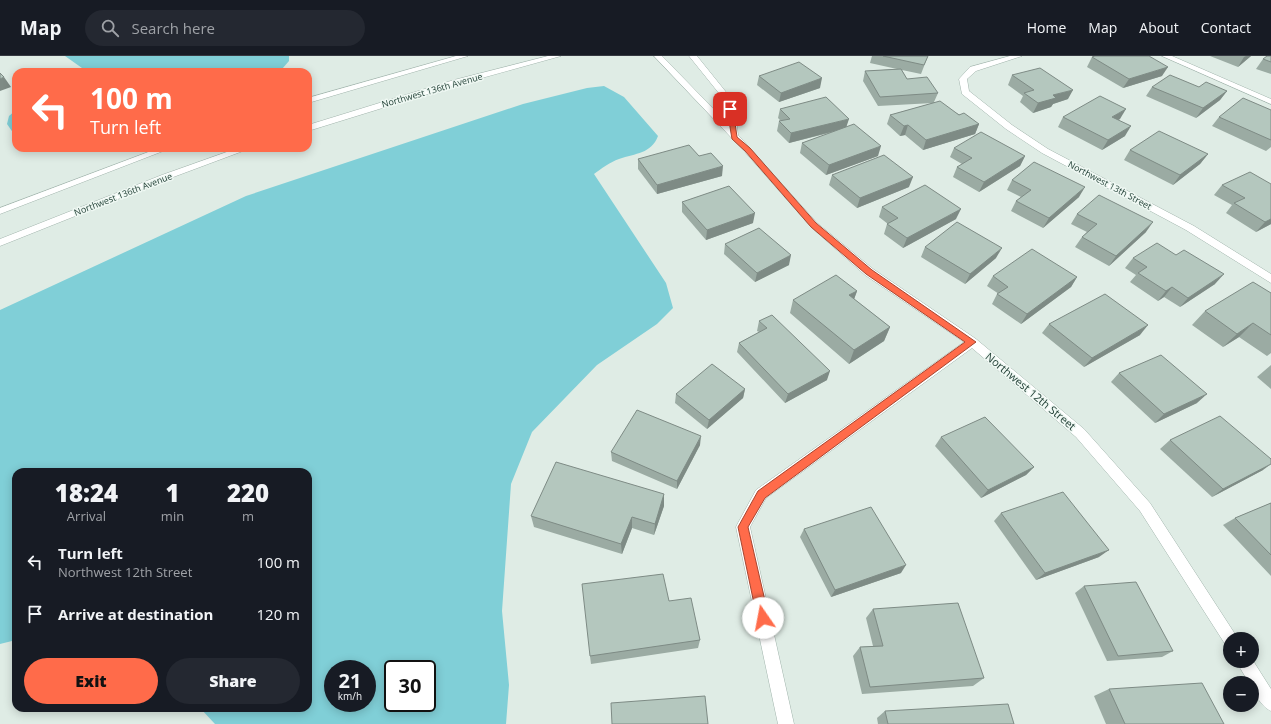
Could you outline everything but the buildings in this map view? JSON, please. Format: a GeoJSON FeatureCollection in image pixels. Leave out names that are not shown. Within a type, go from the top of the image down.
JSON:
{"type":"FeatureCollection","features":[{"type":"Feature","properties":{"kind":"street"},"geometry":{"type":"LineString","coordinates":[[312,100],[464,56]]}},
{"type":"Feature","properties":{"kind":"street","name":"Northwest 136th Avenue"},"geometry":{"type":"LineString","coordinates":[[312,127],[457,82],[557,56]]}},
{"type":"Feature","properties":{"kind":"street","name":"Northwest 12th Street"},"geometry":{"type":"LineString","coordinates":[[658,56],[748,150],[814,225],[869,272],[972,342],[1085,438],[1145,507],[1225,632]]}},
{"type":"Feature","properties":{"kind":"street"},"geometry":{"type":"LineString","coordinates":[[693,56],[730,102],[734,137]]}},
{"type":"Feature","properties":{"kind":"street","name":"Northwest 13th Street"},"geometry":{"type":"LineString","coordinates":[[1018,56],[973,69],[963,79],[965,92],[1009,127],[1045,151],[1190,228],[1271,279]]}},
{"type":"Feature","properties":{"kind":"street"},"geometry":{"type":"LineString","coordinates":[[1166,56],[1271,102]]}},
{"type":"Feature","properties":{"kind":"street"},"geometry":{"type":"LineString","coordinates":[[0,211],[156,152]]}},
{"type":"Feature","properties":{"kind":"street","name":"Northwest 136th Avenue"},"geometry":{"type":"LineString","coordinates":[[0,243],[165,177],[236,152]]}},
{"type":"Feature","properties":{"kind":"street"},"geometry":{"type":"LineString","coordinates":[[786,724],[743,527],[761,494],[972,342]]}},
{"type":"Feature","properties":{"kind":"street"},"geometry":{"type":"LineString","coordinates":[[1248,668],[1271,703]]}},
{"type":"Feature","properties":{"kind":"water"},"geometry":{"type":"Polygon","coordinates":[[[65,56],[289,56],[289,61],[283,68],[82,68],[65,56]]]}},
{"type":"Feature","properties":{"kind":"water"},"geometry":{"type":"Polygon","coordinates":[[[604,86],[624,97],[658,136],[655,142],[647,150],[616,160],[594,174],[666,283],[673,308],[657,324],[597,365],[532,432],[511,484],[502,611],[509,685],[506,724],[215,724],[204,712],[312,712],[312,468],[12,468],[12,641],[0,644],[0,310],[246,196],[523,104],[587,88],[604,86]]]}},
{"type":"Feature","properties":{"kind":"water"},"geometry":{"type":"Polygon","coordinates":[[[12,113],[12,131],[7,124],[9,116],[12,113]]]}},
{"type":"Feature","properties":{"kind":"route"},"geometry":{"type":"LineString","coordinates":[[730,109],[734,137],[748,150],[814,225],[869,272],[972,342],[761,494],[743,527],[763,618]]}}]}
